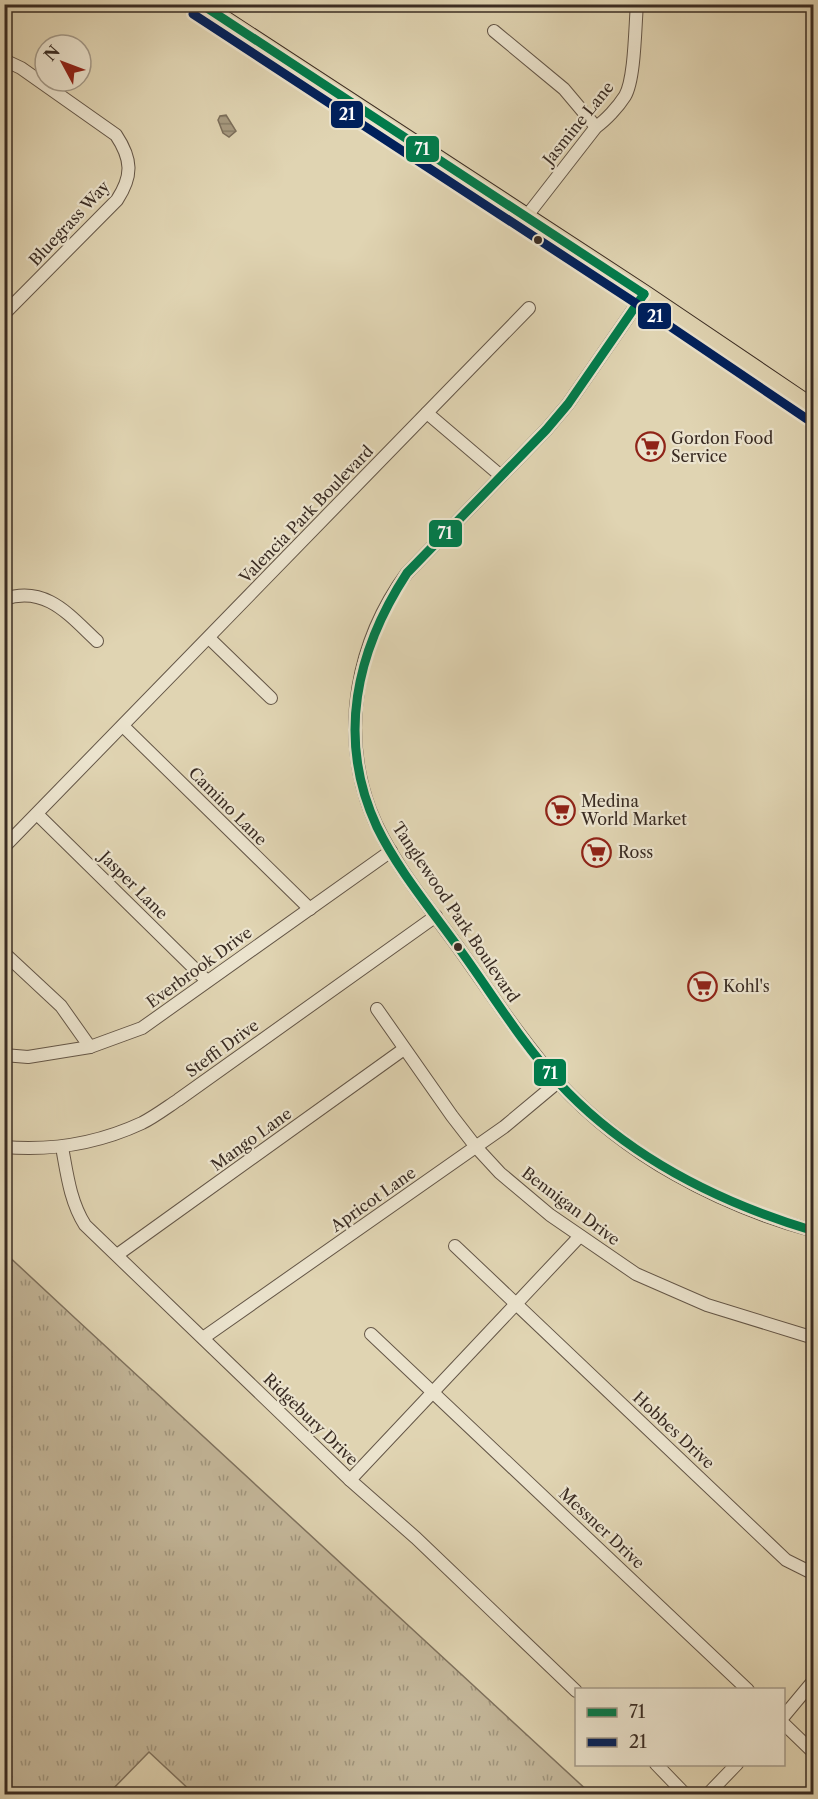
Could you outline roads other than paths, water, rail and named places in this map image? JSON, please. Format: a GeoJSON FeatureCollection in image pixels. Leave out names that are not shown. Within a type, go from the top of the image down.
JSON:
{"type":"FeatureCollection","features":[{"type":"Feature","properties":{"kind":"main road"},"geometry":{"type":"LineString","coordinates":[[200,4],[644,294],[813,409]]}},
{"type":"Feature","properties":{"kind":"street","name":"Jasmine Lane"},"geometry":{"type":"LineString","coordinates":[[526,217],[596,127],[626,95],[633,61],[637,4]]}},
{"type":"Feature","properties":{"kind":"street"},"geometry":{"type":"LineString","coordinates":[[494,31],[564,89],[596,127]]}},
{"type":"Feature","properties":{"kind":"street","name":"Bluegrass Way"},"geometry":{"type":"LineString","coordinates":[[4,60],[21,69],[116,135],[124,147],[129,168],[124,190],[117,200],[4,314]]}},
{"type":"Feature","properties":{"kind":"street","name":"Tanglewood Park Boulevard"},"geometry":{"type":"LineString","coordinates":[[644,294],[568,404],[407,573],[391,595],[377,621],[367,647],[358,685],[355,718],[361,777],[370,810],[392,851],[514,1027],[558,1082],[628,1144],[671,1173],[702,1190],[746,1209],[813,1231]]}},
{"type":"Feature","properties":{"kind":"street","name":"Valencia Park Boulevard"},"geometry":{"type":"LineString","coordinates":[[4,847],[530,308]]}},
{"type":"Feature","properties":{"kind":"street"},"geometry":{"type":"LineString","coordinates":[[427,413],[501,476]]}},
{"type":"Feature","properties":{"kind":"street"},"geometry":{"type":"LineString","coordinates":[[4,599],[23,594],[43,598],[62,608],[97,641]]}},
{"type":"Feature","properties":{"kind":"street"},"geometry":{"type":"LineString","coordinates":[[209,638],[271,698]]}},
{"type":"Feature","properties":{"kind":"street","name":"Camino Lane"},"geometry":{"type":"LineString","coordinates":[[123,726],[310,909]]}},
{"type":"Feature","properties":{"kind":"street","name":"Jasper Lane"},"geometry":{"type":"LineString","coordinates":[[38,814],[207,981]]}},
{"type":"Feature","properties":{"kind":"street","name":"Everbrook Drive"},"geometry":{"type":"LineString","coordinates":[[4,1055],[28,1058],[90,1047],[142,1028],[392,851]]}},
{"type":"Feature","properties":{"kind":"street","name":"Steffi Drive"},"geometry":{"type":"LineString","coordinates":[[4,1147],[62,1146],[104,1138],[143,1122],[178,1100],[436,916]]}},
{"type":"Feature","properties":{"kind":"street"},"geometry":{"type":"LineString","coordinates":[[4,953],[61,1006],[90,1047]]}},
{"type":"Feature","properties":{"kind":"street","name":"Bennigan Drive"},"geometry":{"type":"LineString","coordinates":[[377,1009],[476,1147],[500,1173],[533,1201],[636,1274],[707,1305],[813,1338]]}},
{"type":"Feature","properties":{"kind":"street","name":"Mango Lane"},"geometry":{"type":"LineString","coordinates":[[117,1255],[404,1049]]}},
{"type":"Feature","properties":{"kind":"street","name":"Apricot Lane"},"geometry":{"type":"LineString","coordinates":[[203,1338],[504,1127],[558,1082]]}},
{"type":"Feature","properties":{"kind":"street","name":"Ridgebury Drive"},"geometry":{"type":"LineString","coordinates":[[62,1146],[69,1188],[76,1211],[85,1225],[350,1480],[416,1538],[575,1690]]}},
{"type":"Feature","properties":{"kind":"street"},"geometry":{"type":"LineString","coordinates":[[350,1480],[580,1236]]}},
{"type":"Feature","properties":{"kind":"street","name":"Hobbes Drive"},"geometry":{"type":"LineString","coordinates":[[455,1246],[786,1560],[813,1574]]}},
{"type":"Feature","properties":{"kind":"street","name":"Messner Drive"},"geometry":{"type":"LineString","coordinates":[[371,1334],[747,1688]]}},
{"type":"Feature","properties":{"kind":"street"},"geometry":{"type":"LineString","coordinates":[[785,1714],[813,1680]]}},
{"type":"Feature","properties":{"kind":"street"},"geometry":{"type":"LineString","coordinates":[[785,1726],[813,1752]]}},
{"type":"Feature","properties":{"kind":"street"},"geometry":{"type":"LineString","coordinates":[[658,1766],[686,1794]]}},
{"type":"Feature","properties":{"kind":"street"},"geometry":{"type":"LineString","coordinates":[[708,1794],[735,1766]]}},
{"type":"Feature","properties":{"kind":"place","name":"Gordon Food Service"},"geometry":{"type":"Point","coordinates":[650,447]}},
{"type":"Feature","properties":{"kind":"place","name":"Medina World Market"},"geometry":{"type":"Point","coordinates":[560,810]}},
{"type":"Feature","properties":{"kind":"place","name":"Ross"},"geometry":{"type":"Point","coordinates":[597,852]}},
{"type":"Feature","properties":{"kind":"place","name":"Kohl's"},"geometry":{"type":"Point","coordinates":[702,986]}}]}
